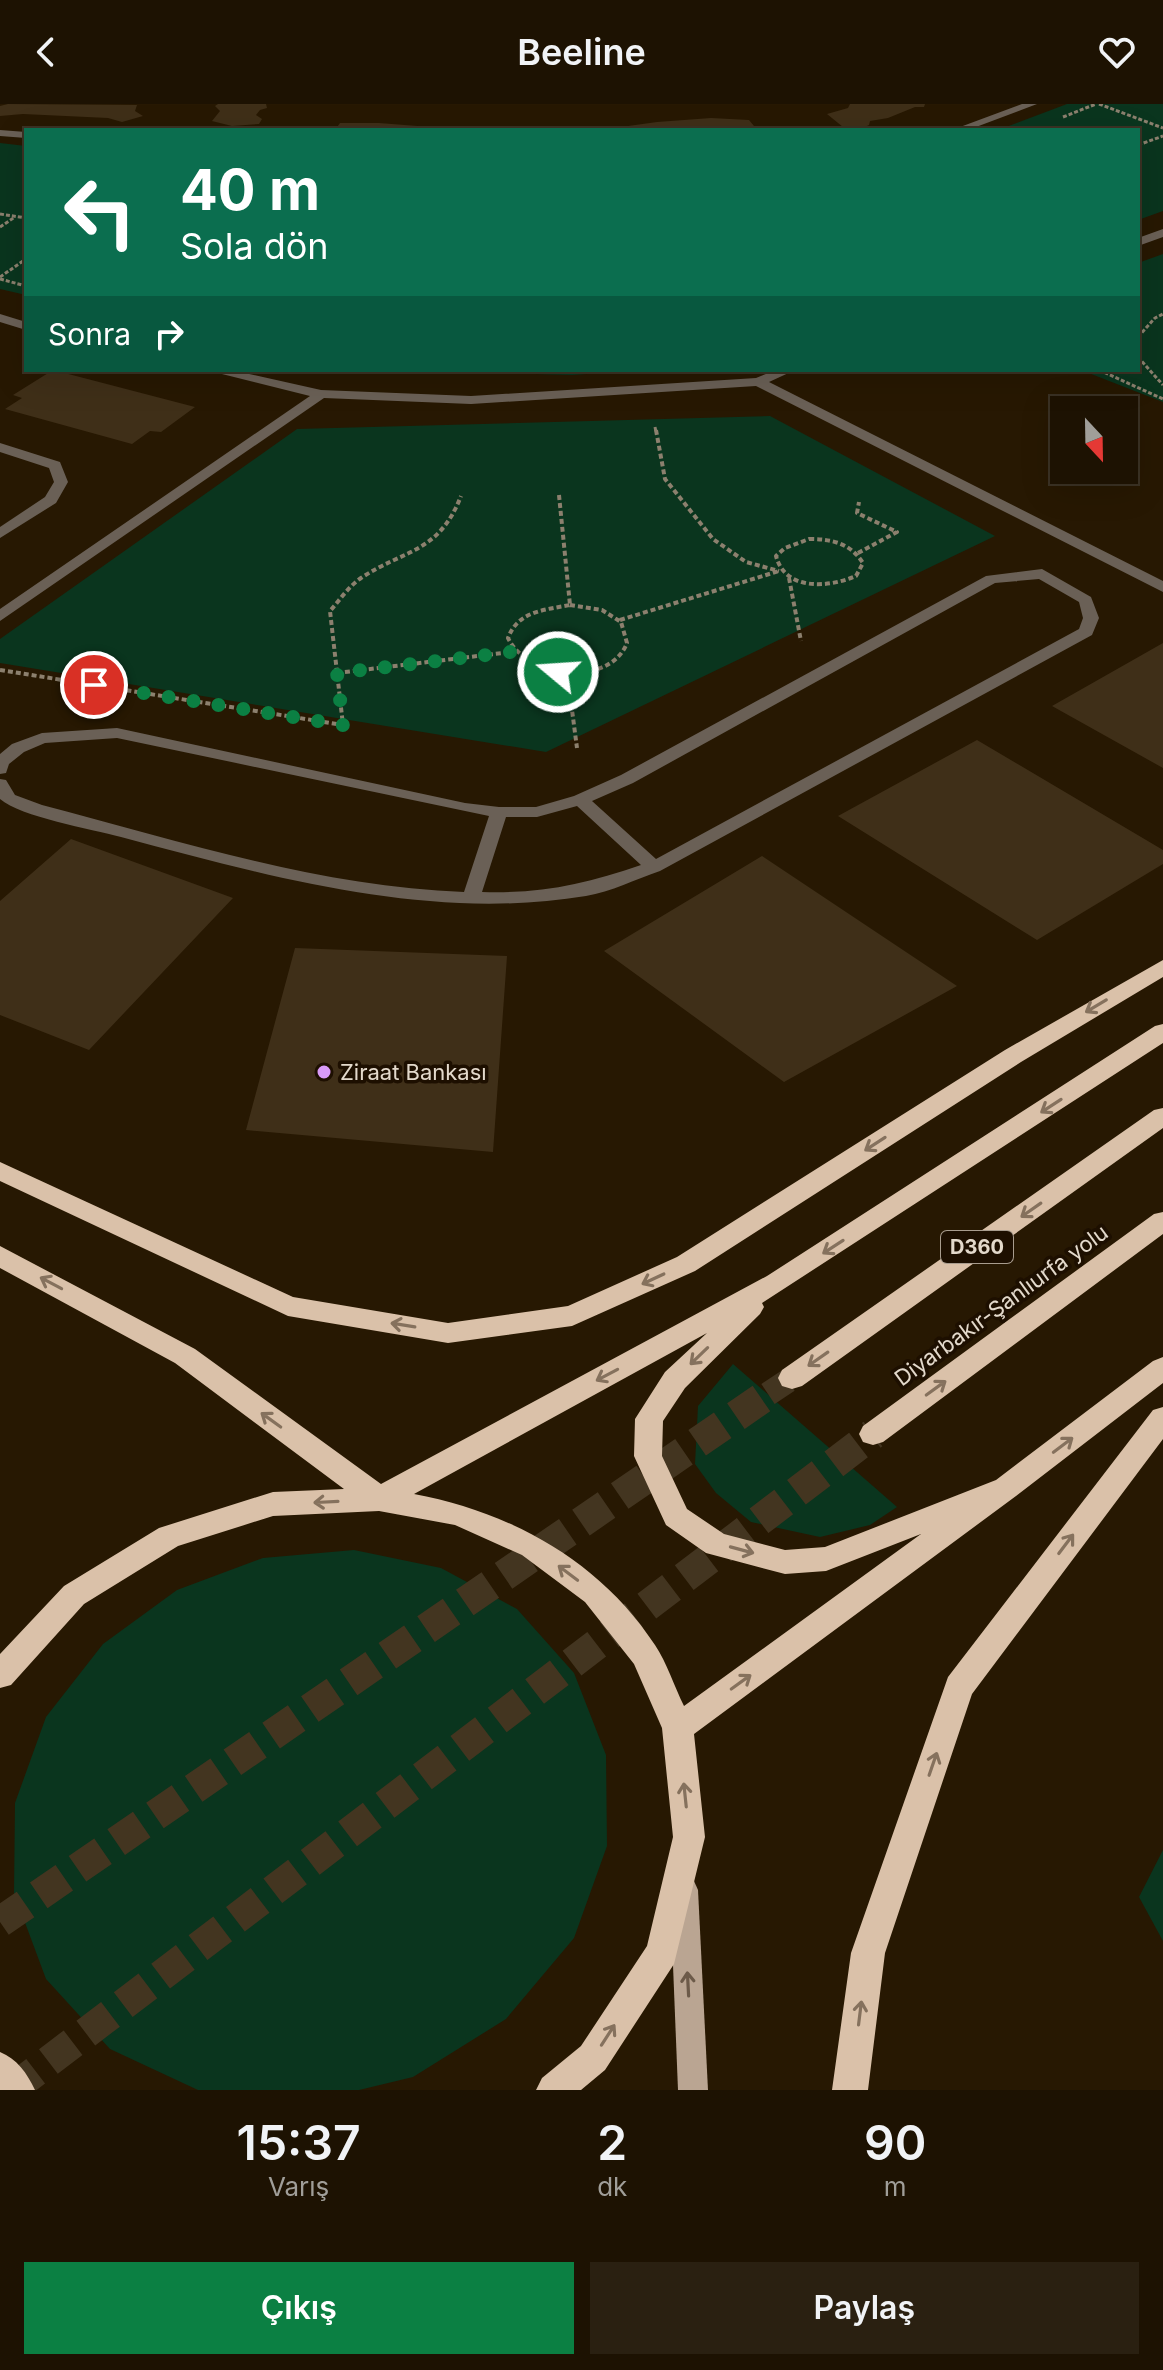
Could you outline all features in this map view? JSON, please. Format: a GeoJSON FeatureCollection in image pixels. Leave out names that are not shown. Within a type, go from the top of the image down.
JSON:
{"type":"FeatureCollection","features":[{"type":"Feature","properties":{"kind":"highway"},"geometry":{"type":"LineString","coordinates":[[0,1171],[288,1306],[448,1333],[572,1316],[686,1264],[1013,1056],[1163,967]]}},
{"type":"Feature","properties":{"kind":"highway"},"geometry":{"type":"LineString","coordinates":[[379,1499],[776,1283],[1163,1032]]}},
{"type":"Feature","properties":{"kind":"highway","name":"D360"},"geometry":{"type":"LineString","coordinates":[[792,1378],[1163,1116]]}},
{"type":"Feature","properties":{"kind":"highway","name":"Diyarbakır-Şanlıurfa yolu"},"geometry":{"type":"LineString","coordinates":[[873,1434],[1163,1221]]}},
{"type":"Feature","properties":{"kind":"highway"},"geometry":{"type":"LineString","coordinates":[[0,1256],[185,1356],[379,1499]]}},
{"type":"Feature","properties":{"kind":"highway"},"geometry":{"type":"LineString","coordinates":[[776,1283],[675,1380],[649,1419],[648,1456],[676,1517],[716,1544],[785,1562],[826,1559],[1006,1488]]}},
{"type":"Feature","properties":{"kind":"highway"},"geometry":{"type":"LineString","coordinates":[[678,1728],[1006,1488],[1163,1368]]}},
{"type":"Feature","properties":{"kind":"highway"},"geometry":{"type":"LineString","coordinates":[[850,2090],[868,1953],[959,1687],[1163,1418]]}},
{"type":"Feature","properties":{"kind":"highway"},"geometry":{"type":"LineString","coordinates":[[0,1675],[74,1595],[169,1537],[273,1504],[379,1499],[459,1514],[532,1546],[595,1593],[645,1655],[678,1728],[689,1837],[662,1952],[593,2058],[554,2090]]}},
{"type":"Feature","properties":{"kind":"highway"},"geometry":{"type":"LineString","coordinates":[[0,2069],[9,2084],[17,2090]]}},
{"type":"Feature","properties":{"kind":"main road"},"geometry":{"type":"LineString","coordinates":[[683,1863],[693,2090]]}},
{"type":"Feature","properties":{"kind":"street"},"geometry":{"type":"LineString","coordinates":[[963,128],[1032,104]]}},
{"type":"Feature","properties":{"kind":"street"},"geometry":{"type":"LineString","coordinates":[[0,133],[24,135]]}},
{"type":"Feature","properties":{"kind":"street"},"geometry":{"type":"LineString","coordinates":[[1140,241],[1163,233]]}},
{"type":"Feature","properties":{"kind":"street"},"geometry":{"type":"LineString","coordinates":[[0,318],[24,325]]}},
{"type":"Feature","properties":{"kind":"street"},"geometry":{"type":"LineString","coordinates":[[222,372],[321,394],[471,400],[758,382],[783,372]]}},
{"type":"Feature","properties":{"kind":"street"},"geometry":{"type":"LineString","coordinates":[[758,382],[1163,587]]}},
{"type":"Feature","properties":{"kind":"street"},"geometry":{"type":"LineString","coordinates":[[0,616],[321,394]]}},
{"type":"Feature","properties":{"kind":"street"},"geometry":{"type":"LineString","coordinates":[[0,447],[55,465],[61,482],[51,500],[0,534]]}},
{"type":"Feature","properties":{"kind":"street"},"geometry":{"type":"LineString","coordinates":[[0,764],[18,748],[42,738],[117,733],[450,805],[499,812],[537,812],[580,800],[752,711],[991,579],[1042,574],[1086,600],[1091,618],[1086,632],[654,867],[624,882],[550,897],[471,898],[389,894],[36,809],[8,798],[0,784]]}},
{"type":"Feature","properties":{"kind":"street"},"geometry":{"type":"LineString","coordinates":[[580,800],[654,867]]}},
{"type":"Feature","properties":{"kind":"street"},"geometry":{"type":"LineString","coordinates":[[471,898],[499,812]]}},
{"type":"Feature","properties":{"kind":"path"},"geometry":{"type":"LineString","coordinates":[[1099,104],[1163,128]]}},
{"type":"Feature","properties":{"kind":"path"},"geometry":{"type":"LineString","coordinates":[[1140,144],[1163,136]]}},
{"type":"Feature","properties":{"kind":"path"},"geometry":{"type":"LineString","coordinates":[[0,214],[24,218]]}},
{"type":"Feature","properties":{"kind":"path"},"geometry":{"type":"LineString","coordinates":[[0,227],[16,217]]}},
{"type":"Feature","properties":{"kind":"path"},"geometry":{"type":"LineString","coordinates":[[0,278],[24,260]]}},
{"type":"Feature","properties":{"kind":"path"},"geometry":{"type":"LineString","coordinates":[[0,278],[24,285]]}},
{"type":"Feature","properties":{"kind":"path"},"geometry":{"type":"LineString","coordinates":[[1140,335],[1163,314]]}},
{"type":"Feature","properties":{"kind":"path"},"geometry":{"type":"LineString","coordinates":[[1140,359],[1163,385]]}},
{"type":"Feature","properties":{"kind":"path"},"geometry":{"type":"LineString","coordinates":[[1103,372],[1163,399]]}},
{"type":"Feature","properties":{"kind":"path"},"geometry":{"type":"LineString","coordinates":[[655,427],[665,479],[713,539],[746,562],[817,585],[845,582],[862,570],[863,563],[858,553],[832,541],[805,540],[791,544],[776,556],[780,571]]}},
{"type":"Feature","properties":{"kind":"path"},"geometry":{"type":"LineString","coordinates":[[559,495],[570,605]]}},
{"type":"Feature","properties":{"kind":"path"},"geometry":{"type":"LineString","coordinates":[[0,670],[343,725],[330,611],[359,579],[421,549],[452,519],[461,496]]}},
{"type":"Feature","properties":{"kind":"path"},"geometry":{"type":"LineString","coordinates":[[858,553],[897,532],[857,513],[859,502]]}},
{"type":"Feature","properties":{"kind":"path"},"geometry":{"type":"LineString","coordinates":[[620,620],[780,571]]}},
{"type":"Feature","properties":{"kind":"path"},"geometry":{"type":"LineString","coordinates":[[789,578],[801,641]]}},
{"type":"Feature","properties":{"kind":"path"},"geometry":{"type":"LineString","coordinates":[[570,605],[589,607],[620,620],[628,630],[630,641],[625,651],[598,668],[567,672],[538,668],[511,652],[506,640],[518,619],[550,606],[570,605]]}},
{"type":"Feature","properties":{"kind":"path"},"geometry":{"type":"LineString","coordinates":[[337,673],[511,652]]}},
{"type":"Feature","properties":{"kind":"path"},"geometry":{"type":"LineString","coordinates":[[567,672],[577,748]]}},
{"type":"Feature","properties":{"kind":"green space"},"geometry":{"type":"Polygon","coordinates":[[[1067,104],[1163,104],[1163,211],[1140,219],[1140,128],[1003,128],[1067,104]]]}},
{"type":"Feature","properties":{"kind":"green space"},"geometry":{"type":"Polygon","coordinates":[[[0,143],[24,146],[24,295],[0,289],[0,143]]]}},
{"type":"Feature","properties":{"kind":"green space"},"geometry":{"type":"Polygon","coordinates":[[[1163,254],[1163,402],[1086,372],[1140,372],[1140,262],[1163,254]]]}},
{"type":"Feature","properties":{"kind":"green space"},"geometry":{"type":"Polygon","coordinates":[[[459,372],[616,372],[572,375],[459,372]]]}},
{"type":"Feature","properties":{"kind":"green space"},"geometry":{"type":"Polygon","coordinates":[[[770,416],[995,536],[546,752],[0,663],[0,639],[297,429],[770,416]]]}},
{"type":"Feature","properties":{"kind":"green space"},"geometry":{"type":"Polygon","coordinates":[[[733,1364],[897,1507],[870,1525],[820,1537],[751,1522],[716,1493],[695,1464],[698,1406],[733,1364]]]}},
{"type":"Feature","properties":{"kind":"green space"},"geometry":{"type":"Polygon","coordinates":[[[354,1550],[441,1568],[517,1609],[574,1673],[606,1755],[607,1846],[574,1938],[506,2019],[413,2077],[359,2090],[198,2090],[110,2049],[46,1979],[14,1893],[15,1803],[46,1717],[103,1644],[177,1590],[263,1558],[354,1550]]]}},
{"type":"Feature","properties":{"kind":"green space"},"geometry":{"type":"Polygon","coordinates":[[[1163,1850],[1163,1941],[1139,1897],[1163,1850]]]}},
{"type":"Feature","properties":{"kind":"building"},"geometry":{"type":"Polygon","coordinates":[[[266,104],[267,108],[256,115],[262,119],[259,124],[232,126],[212,121],[220,111],[215,106],[266,104]]]}},
{"type":"Feature","properties":{"kind":"building"},"geometry":{"type":"Polygon","coordinates":[[[850,104],[925,104],[924,107],[870,121],[862,128],[843,127],[827,114],[848,108],[850,104]]]}},
{"type":"Feature","properties":{"kind":"building"},"geometry":{"type":"Polygon","coordinates":[[[137,105],[135,111],[143,116],[122,122],[108,118],[23,114],[0,116],[0,106],[137,105]]]}},
{"type":"Feature","properties":{"kind":"building"},"geometry":{"type":"Polygon","coordinates":[[[711,118],[749,120],[761,128],[621,128],[711,118]]]}},
{"type":"Feature","properties":{"kind":"building"},"geometry":{"type":"Polygon","coordinates":[[[340,123],[379,123],[443,128],[336,128],[340,123]]]}},
{"type":"Feature","properties":{"kind":"building"},"geometry":{"type":"Polygon","coordinates":[[[50,372],[61,372],[195,407],[161,432],[150,431],[132,444],[5,409],[22,398],[13,395],[50,372]]]}},
{"type":"Feature","properties":{"kind":"building"},"geometry":{"type":"Polygon","coordinates":[[[1163,643],[1163,768],[1052,706],[1163,643]]]}},
{"type":"Feature","properties":{"kind":"building"},"geometry":{"type":"Polygon","coordinates":[[[977,740],[1163,850],[1163,864],[1037,940],[838,816],[977,740]]]}},
{"type":"Feature","properties":{"kind":"building"},"geometry":{"type":"Polygon","coordinates":[[[71,839],[233,898],[89,1050],[0,1015],[0,901],[71,839]]]}},
{"type":"Feature","properties":{"kind":"building"},"geometry":{"type":"Polygon","coordinates":[[[762,856],[957,986],[784,1082],[604,951],[762,856]]]}},
{"type":"Feature","properties":{"kind":"building"},"geometry":{"type":"Polygon","coordinates":[[[295,948],[507,956],[493,1152],[246,1130],[295,948]]]}},
{"type":"Feature","properties":{"kind":"tunnel"},"geometry":{"type":"LineString","coordinates":[[771,1392],[792,1378]]}},
{"type":"Feature","properties":{"kind":"tunnel"},"geometry":{"type":"LineString","coordinates":[[0,1922],[771,1392]]}},
{"type":"Feature","properties":{"kind":"tunnel"},"geometry":{"type":"LineString","coordinates":[[11,2090],[873,1434]]}},
{"type":"Feature","properties":{"kind":"place","name":"Ziraat Bankası"},"geometry":{"type":"Point","coordinates":[324,1072]}},
{"type":"Feature","properties":{"kind":"route"},"geometry":{"type":"LineString","coordinates":[[94,685],[343,725],[337,673],[511,652],[538,668],[558,672]]}}]}
